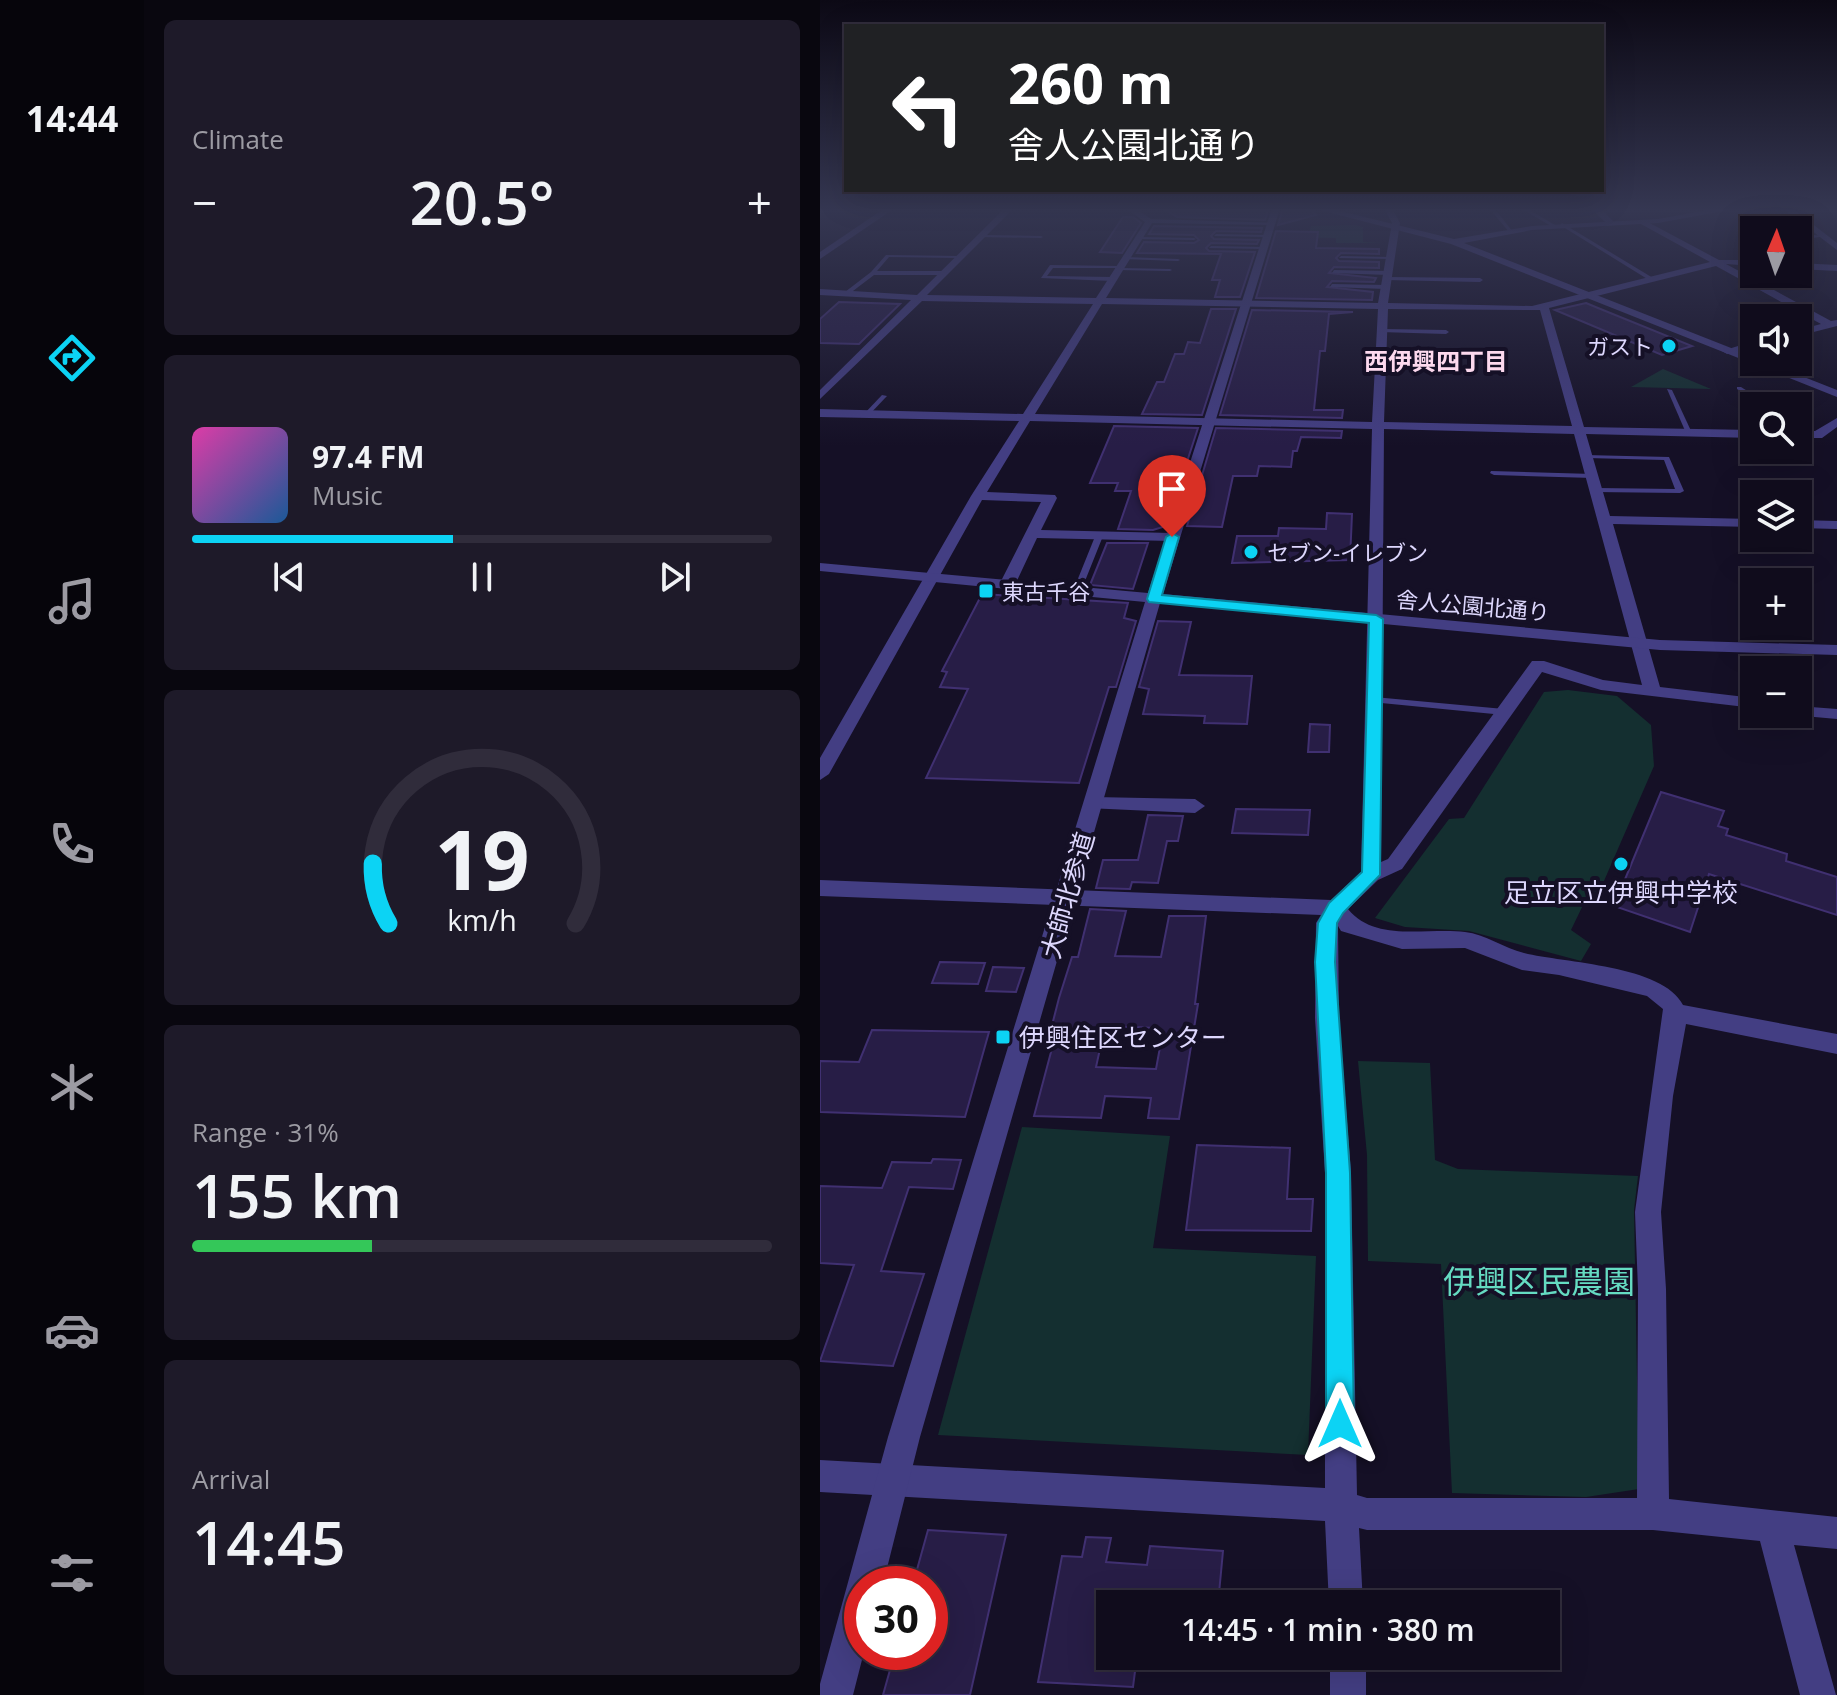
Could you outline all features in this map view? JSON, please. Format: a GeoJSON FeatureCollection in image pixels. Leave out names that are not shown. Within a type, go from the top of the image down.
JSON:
{"type":"FeatureCollection","features":[{"type":"Feature","properties":{"kind":"street"},"geometry":{"type":"LineString","coordinates":[[820,396],[930,287]]}},
{"type":"Feature","properties":{"kind":"street"},"geometry":{"type":"LineString","coordinates":[[820,774],[978,496],[1028,420],[1106,287]]}},
{"type":"Feature","properties":{"kind":"street","name":"大師北参道"},"geometry":{"type":"LineString","coordinates":[[871,1566],[904,1437],[1068,896],[1172,537],[1250,287]]}},
{"type":"Feature","properties":{"kind":"street"},"geometry":{"type":"LineString","coordinates":[[1371,875],[1378,426],[1386,287]]}},
{"type":"Feature","properties":{"kind":"street"},"geometry":{"type":"LineString","coordinates":[[1566,287],[1740,356]]}},
{"type":"Feature","properties":{"kind":"street"},"geometry":{"type":"LineString","coordinates":[[820,292],[919,298],[1532,309],[1618,287]]}},
{"type":"Feature","properties":{"kind":"street"},"geometry":{"type":"LineString","coordinates":[[1763,287],[1834,324]]}},
{"type":"Feature","properties":{"kind":"street"},"geometry":{"type":"LineString","coordinates":[[1544,306],[1653,692]]}},
{"type":"Feature","properties":{"kind":"street"},"geometry":{"type":"LineString","coordinates":[[1812,330],[1834,324]]}},
{"type":"Feature","properties":{"kind":"street"},"geometry":{"type":"LineString","coordinates":[[1727,351],[1740,348]]}},
{"type":"Feature","properties":{"kind":"street"},"geometry":{"type":"LineString","coordinates":[[1791,376],[1837,394]]}},
{"type":"Feature","properties":{"kind":"street"},"geometry":{"type":"LineString","coordinates":[[820,413],[1740,434]]}},
{"type":"Feature","properties":{"kind":"street"},"geometry":{"type":"LineString","coordinates":[[1812,434],[1818,435],[1837,422]]}},
{"type":"Feature","properties":{"kind":"street"},"geometry":{"type":"LineString","coordinates":[[978,496],[1050,498],[1007,585]]}},
{"type":"Feature","properties":{"kind":"street"},"geometry":{"type":"LineString","coordinates":[[1606,520],[1740,523]]}},
{"type":"Feature","properties":{"kind":"street"},"geometry":{"type":"LineString","coordinates":[[1812,524],[1837,525]]}},
{"type":"Feature","properties":{"kind":"street"},"geometry":{"type":"LineString","coordinates":[[1032,534],[1172,537]]}},
{"type":"Feature","properties":{"kind":"street","name":"舎人公園北通り"},"geometry":{"type":"LineString","coordinates":[[820,567],[1640,642],[1837,650]]}},
{"type":"Feature","properties":{"kind":"street"},"geometry":{"type":"LineString","coordinates":[[1345,1590],[1341,1506],[1338,1173],[1325,962],[1327,923],[1336,908],[1371,875],[1395,864],[1538,665],[1601,685],[1740,701]]}},
{"type":"Feature","properties":{"kind":"street"},"geometry":{"type":"LineString","coordinates":[[1812,712],[1837,714]]}},
{"type":"Feature","properties":{"kind":"street"},"geometry":{"type":"LineString","coordinates":[[1094,803],[1195,806]]}},
{"type":"Feature","properties":{"kind":"street"},"geometry":{"type":"LineString","coordinates":[[820,888],[1336,908]]}},
{"type":"Feature","properties":{"kind":"street"},"geometry":{"type":"LineString","coordinates":[[1336,908],[1349,925],[1402,941],[1466,940],[1522,961],[1559,966],[1654,989],[1671,1003],[1676,1013],[1661,1096],[1648,1212],[1652,1289],[1653,1514]]}},
{"type":"Feature","properties":{"kind":"street"},"geometry":{"type":"LineString","coordinates":[[1676,1013],[1764,1027],[1837,1044]]}},
{"type":"Feature","properties":{"kind":"street"},"geometry":{"type":"LineString","coordinates":[[820,1476],[1341,1506],[1367,1514],[1653,1514],[1837,1533]]}},
{"type":"Feature","properties":{"kind":"street"},"geometry":{"type":"LineString","coordinates":[[1773,1528],[1818,1695]]}},
{"type":"Feature","properties":{"kind":"street"},"geometry":{"type":"LineString","coordinates":[[830,1691],[844,1650]]}},
{"type":"Feature","properties":{"kind":"street"},"geometry":{"type":"LineString","coordinates":[[1348,1670],[1348,1695]]}},
{"type":"Feature","properties":{"kind":"lane"},"geometry":{"type":"LineString","coordinates":[[847,293],[855,287]]}},
{"type":"Feature","properties":{"kind":"lane"},"geometry":{"type":"LineString","coordinates":[[1382,331],[1446,332]]}},
{"type":"Feature","properties":{"kind":"lane"},"geometry":{"type":"LineString","coordinates":[[1739,388],[1745,392]]}},
{"type":"Feature","properties":{"kind":"lane"},"geometry":{"type":"LineString","coordinates":[[1669,390],[1689,433]]}},
{"type":"Feature","properties":{"kind":"lane"},"geometry":{"type":"LineString","coordinates":[[866,415],[884,396]]}},
{"type":"Feature","properties":{"kind":"lane"},"geometry":{"type":"LineString","coordinates":[[1587,456],[1667,458],[1680,491],[1597,490]]}},
{"type":"Feature","properties":{"kind":"lane"},"geometry":{"type":"LineString","coordinates":[[1494,473],[1593,476]]}},
{"type":"Feature","properties":{"kind":"lane"},"geometry":{"type":"LineString","coordinates":[[1077,591],[1099,536]]}},
{"type":"Feature","properties":{"kind":"lane"},"geometry":{"type":"LineString","coordinates":[[1374,700],[1504,712]]}},
{"type":"Feature","properties":{"kind":"green space"},"geometry":{"type":"Polygon","coordinates":[[[1663,369],[1711,389],[1631,387],[1663,369]]]}},
{"type":"Feature","properties":{"kind":"green space"},"geometry":{"type":"Polygon","coordinates":[[[1568,690],[1617,696],[1651,725],[1654,766],[1597,897],[1584,903],[1571,930],[1591,944],[1581,961],[1469,931],[1405,927],[1375,918],[1449,819],[1464,818],[1544,692],[1568,690]]]}},
{"type":"Feature","properties":{"kind":"green space","name":"伊興区民農園"},"geometry":{"type":"Polygon","coordinates":[[[1358,1061],[1430,1063],[1435,1160],[1458,1169],[1638,1176],[1634,1210],[1639,1489],[1586,1497],[1452,1493],[1441,1264],[1368,1261],[1367,1155],[1358,1061]]]}},
{"type":"Feature","properties":{"kind":"green space"},"geometry":{"type":"Polygon","coordinates":[[[1022,1127],[1170,1136],[1153,1248],[1316,1256],[1308,1455],[938,1435],[1022,1127]]]}},
{"type":"Feature","properties":{"kind":"building"},"geometry":{"type":"Polygon","coordinates":[[[1218,287],[1243,287],[1240,297],[1215,297],[1218,287]]]}},
{"type":"Feature","properties":{"kind":"building"},"geometry":{"type":"Polygon","coordinates":[[[1259,287],[1328,287],[1373,292],[1372,300],[1256,298],[1259,287]]]}},
{"type":"Feature","properties":{"kind":"building"},"geometry":{"type":"Polygon","coordinates":[[[839,302],[900,304],[859,344],[820,343],[820,319],[839,302]]]}},
{"type":"Feature","properties":{"kind":"building"},"geometry":{"type":"Polygon","coordinates":[[[1586,303],[1692,346],[1662,355],[1555,310],[1586,303]]]}},
{"type":"Feature","properties":{"kind":"building"},"geometry":{"type":"Polygon","coordinates":[[[1211,309],[1236,309],[1202,415],[1142,414],[1157,382],[1164,382],[1175,354],[1184,354],[1188,342],[1200,343],[1211,309]]]}},
{"type":"Feature","properties":{"kind":"building"},"geometry":{"type":"Polygon","coordinates":[[[1252,310],[1353,312],[1329,314],[1325,351],[1320,351],[1314,410],[1343,410],[1342,418],[1220,415],[1252,310]]]}},
{"type":"Feature","properties":{"kind":"building"},"geometry":{"type":"Polygon","coordinates":[[[1114,426],[1198,428],[1166,526],[1153,530],[1118,529],[1131,491],[1115,491],[1118,483],[1090,483],[1114,426]]]}},
{"type":"Feature","properties":{"kind":"building"},"geometry":{"type":"Polygon","coordinates":[[[1216,428],[1342,431],[1341,438],[1301,437],[1297,451],[1293,451],[1291,467],[1259,466],[1257,476],[1233,476],[1222,527],[1187,526],[1216,428]]]}},
{"type":"Feature","properties":{"kind":"building"},"geometry":{"type":"Polygon","coordinates":[[[1327,513],[1352,514],[1350,560],[1232,563],[1237,536],[1278,536],[1279,528],[1326,529],[1327,513]]]}},
{"type":"Feature","properties":{"kind":"building"},"geometry":{"type":"Polygon","coordinates":[[[1107,543],[1148,543],[1133,589],[1090,585],[1107,543]]]}},
{"type":"Feature","properties":{"kind":"building"},"geometry":{"type":"Polygon","coordinates":[[[982,594],[1128,603],[1124,618],[1136,621],[1116,687],[1109,687],[1079,783],[926,778],[968,689],[940,687],[947,672],[942,671],[982,594]]]}},
{"type":"Feature","properties":{"kind":"building"},"geometry":{"type":"Polygon","coordinates":[[[1158,621],[1191,622],[1179,675],[1252,676],[1247,724],[1204,723],[1205,716],[1143,714],[1149,689],[1139,687],[1158,621]]]}},
{"type":"Feature","properties":{"kind":"building"},"geometry":{"type":"Polygon","coordinates":[[[1310,724],[1330,725],[1329,752],[1308,752],[1310,724]]]}},
{"type":"Feature","properties":{"kind":"building"},"geometry":{"type":"Polygon","coordinates":[[[1661,792],[1724,811],[1718,826],[1728,829],[1726,835],[1787,854],[1786,861],[1837,877],[1837,915],[1709,874],[1690,932],[1614,906],[1661,792]]]}},
{"type":"Feature","properties":{"kind":"building"},"geometry":{"type":"Polygon","coordinates":[[[1236,809],[1310,810],[1308,835],[1232,833],[1236,809]]]}},
{"type":"Feature","properties":{"kind":"building"},"geometry":{"type":"Polygon","coordinates":[[[1148,815],[1183,816],[1178,841],[1167,841],[1158,883],[1132,882],[1130,889],[1096,888],[1103,860],[1138,860],[1148,815]]]}},
{"type":"Feature","properties":{"kind":"building"},"geometry":{"type":"Polygon","coordinates":[[[1090,909],[1126,911],[1115,956],[1161,957],[1169,916],[1206,916],[1195,1004],[1198,1004],[1179,1119],[1148,1118],[1151,1098],[1105,1096],[1101,1118],[1034,1116],[1055,1037],[1049,1037],[1059,998],[1072,957],[1078,957],[1090,909]],[[1105,1026],[1096,1067],[1156,1069],[1163,1031],[1154,1031],[1155,1028],[1105,1026]]]}},
{"type":"Feature","properties":{"kind":"building"},"geometry":{"type":"Polygon","coordinates":[[[940,962],[985,963],[978,984],[932,983],[940,962]]]}},
{"type":"Feature","properties":{"kind":"building"},"geometry":{"type":"Polygon","coordinates":[[[993,967],[1024,968],[1016,992],[986,991],[993,967]]]}},
{"type":"Feature","properties":{"kind":"building"},"geometry":{"type":"Polygon","coordinates":[[[872,1030],[989,1032],[965,1117],[820,1112],[820,1061],[859,1062],[872,1030]]]}},
{"type":"Feature","properties":{"kind":"building"},"geometry":{"type":"Polygon","coordinates":[[[1197,1145],[1290,1148],[1287,1199],[1313,1199],[1311,1231],[1186,1230],[1197,1145]]]}},
{"type":"Feature","properties":{"kind":"building"},"geometry":{"type":"Polygon","coordinates":[[[933,1159],[961,1160],[953,1189],[909,1187],[881,1271],[924,1274],[893,1366],[820,1361],[854,1265],[820,1263],[820,1186],[882,1188],[892,1162],[931,1163],[933,1159]]]}},
{"type":"Feature","properties":{"kind":"building"},"geometry":{"type":"Polygon","coordinates":[[[928,1530],[1006,1535],[970,1695],[883,1695],[890,1670],[948,1670],[948,1566],[918,1566],[928,1530]]]}},
{"type":"Feature","properties":{"kind":"building"},"geometry":{"type":"Polygon","coordinates":[[[1086,1537],[1111,1538],[1106,1562],[1147,1565],[1150,1546],[1223,1551],[1219,1590],[1096,1590],[1096,1670],[1135,1670],[1133,1687],[1038,1682],[1062,1556],[1082,1557],[1086,1537]]]}},
{"type":"Feature","properties":{"kind":"place","name":"ガスト"},"geometry":{"type":"Point","coordinates":[1669,346]}},
{"type":"Feature","properties":{"kind":"place","name":"セブン-イレブン"},"geometry":{"type":"Point","coordinates":[1251,552]}},
{"type":"Feature","properties":{"kind":"place","name":"東古千谷"},"geometry":{"type":"Point","coordinates":[986,591]}},
{"type":"Feature","properties":{"kind":"place","name":"足立区立伊興中学校"},"geometry":{"type":"Point","coordinates":[1621,864]}},
{"type":"Feature","properties":{"kind":"place","name":"伊興住区センター"},"geometry":{"type":"Point","coordinates":[1003,1037]}},
{"type":"Feature","properties":{"kind":"district","name":"西伊興四丁目"},"geometry":{"type":"Point","coordinates":[1436,360]}},
{"type":"Feature","properties":{"kind":"route"},"geometry":{"type":"LineString","coordinates":[[1172,537],[1154,599],[1376,619],[1371,875],[1336,908],[1327,923],[1325,962],[1338,1173],[1340,1424]]}}]}
